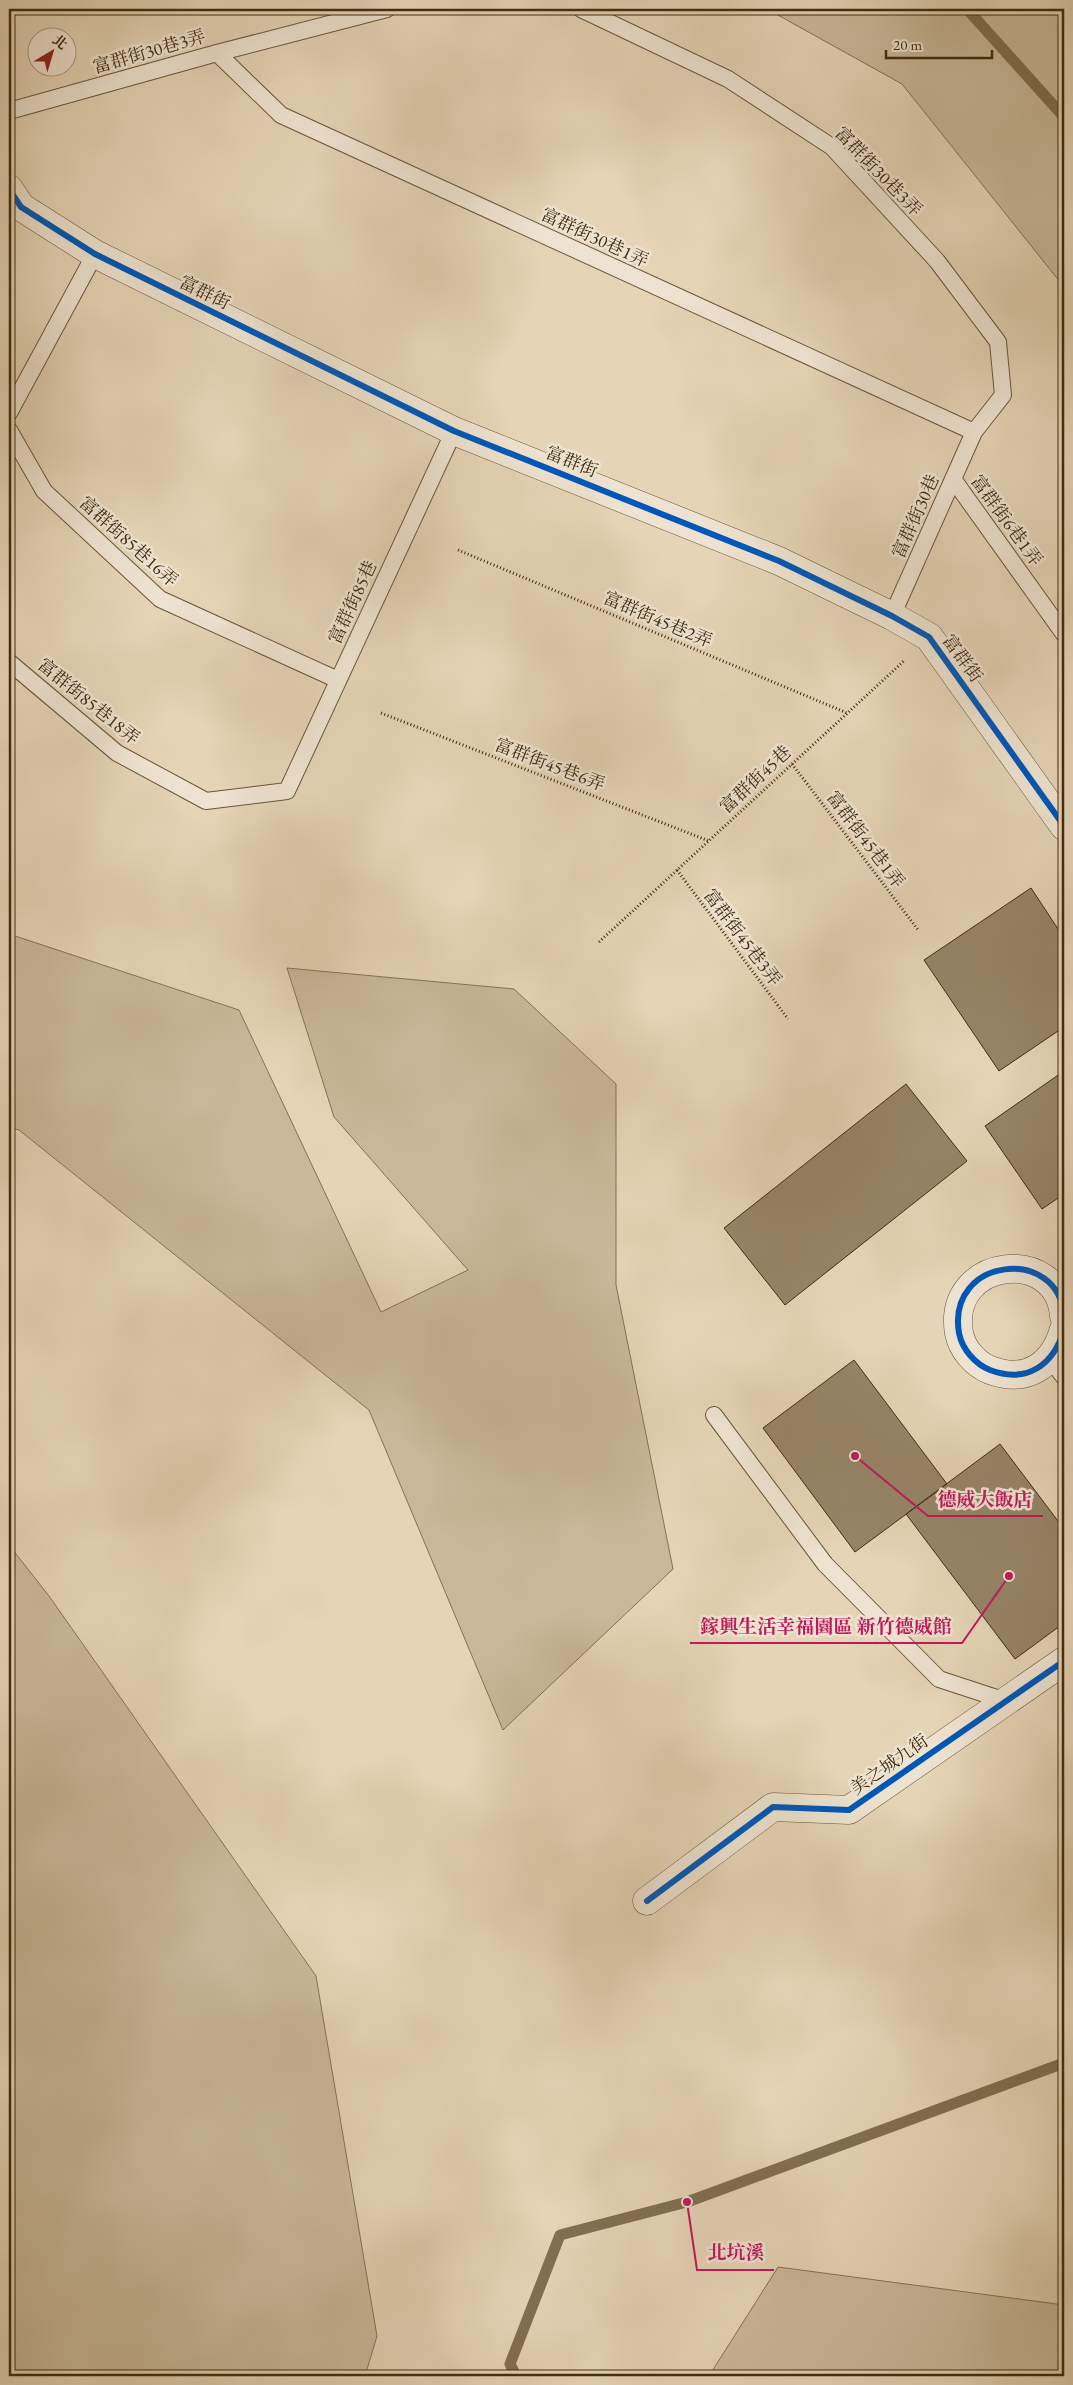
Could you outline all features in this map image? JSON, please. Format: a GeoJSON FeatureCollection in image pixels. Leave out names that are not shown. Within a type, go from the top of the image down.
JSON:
{"type":"FeatureCollection","features":[{"type":"Feature","properties":{"kind":"street","name":"富群街"},"geometry":{"type":"LineString","coordinates":[[9,189],[21,208],[95,254],[454,430],[780,561],[892,616],[929,637],[1064,826]]}},
{"type":"Feature","properties":{"kind":"street"},"geometry":{"type":"LineString","coordinates":[[1062,1298],[1045,1279],[1029,1270],[1012,1268],[995,1270],[980,1278],[967,1290],[960,1306],[958,1323],[960,1340],[969,1355],[983,1367],[1000,1374],[1018,1375],[1035,1370],[1057,1368],[1064,1329]]}},
{"type":"Feature","properties":{"kind":"street","name":"美之城九街"},"geometry":{"type":"LineString","coordinates":[[648,1901],[772,1807],[849,1810],[1064,1661]]}},
{"type":"Feature","properties":{"kind":"lane","name":"富群街30巷3弄"},"geometry":{"type":"LineString","coordinates":[[9,111],[217,53],[387,9]]}},
{"type":"Feature","properties":{"kind":"lane","name":"富群街30巷3弄"},"geometry":{"type":"LineString","coordinates":[[581,9],[728,79],[832,147],[937,261],[998,342],[1003,395],[974,432]]}},
{"type":"Feature","properties":{"kind":"lane","name":"富群街30巷1弄"},"geometry":{"type":"LineString","coordinates":[[217,53],[281,115],[974,432]]}},
{"type":"Feature","properties":{"kind":"lane"},"geometry":{"type":"LineString","coordinates":[[9,413],[95,254]]}},
{"type":"Feature","properties":{"kind":"lane","name":"富群街85巷16弄"},"geometry":{"type":"LineString","coordinates":[[9,430],[44,491],[160,599],[338,680]]}},
{"type":"Feature","properties":{"kind":"lane","name":"富群街85巷"},"geometry":{"type":"LineString","coordinates":[[287,791],[454,430]]}},
{"type":"Feature","properties":{"kind":"lane","name":"富群街30巷"},"geometry":{"type":"LineString","coordinates":[[892,616],[974,432]]}},
{"type":"Feature","properties":{"kind":"lane","name":"富群街6巷1弄"},"geometry":{"type":"LineString","coordinates":[[953,479],[1064,634]]}},
{"type":"Feature","properties":{"kind":"lane","name":"富群街85巷18弄"},"geometry":{"type":"LineString","coordinates":[[9,662],[117,753],[206,801],[287,791]]}},
{"type":"Feature","properties":{"kind":"lane"},"geometry":{"type":"LineString","coordinates":[[714,1416],[825,1564],[939,1679],[1006,1701]]}},
{"type":"Feature","properties":{"kind":"shaded area"},"geometry":{"type":"Polygon","coordinates":[[[767,9],[1064,9],[1064,287],[902,84],[767,9]]]}},
{"type":"Feature","properties":{"kind":"shaded area"},"geometry":{"type":"Polygon","coordinates":[[[9,934],[239,1010],[381,1312],[468,1270],[334,1117],[287,968],[514,989],[616,1084],[616,1285],[673,1569],[503,1730],[369,1410],[19,1130],[9,1127],[9,934]]]}},
{"type":"Feature","properties":{"kind":"shaded area"},"geometry":{"type":"Polygon","coordinates":[[[9,1545],[49,1596],[316,1976],[377,2336],[365,2376],[9,2376],[9,1545]]]}},
{"type":"Feature","properties":{"kind":"shaded area"},"geometry":{"type":"Polygon","coordinates":[[[778,2267],[1064,2305],[1064,2376],[709,2376],[778,2267]]]}},
{"type":"Feature","properties":{"kind":"building"},"geometry":{"type":"Polygon","coordinates":[[[1031,888],[1064,938],[1064,1027],[999,1071],[924,960],[1031,888]]]}},
{"type":"Feature","properties":{"kind":"building"},"geometry":{"type":"Polygon","coordinates":[[[1064,1071],[1064,1194],[1042,1209],[985,1126],[1064,1071]]]}},
{"type":"Feature","properties":{"kind":"building"},"geometry":{"type":"Polygon","coordinates":[[[906,1084],[967,1161],[785,1305],[724,1228],[906,1084]]]}},
{"type":"Feature","properties":{"kind":"building"},"geometry":{"type":"Polygon","coordinates":[[[854,1360],[947,1484],[855,1552],[763,1428],[854,1360]]]}},
{"type":"Feature","properties":{"kind":"building"},"geometry":{"type":"Polygon","coordinates":[[[1000,1444],[1064,1529],[1064,1623],[1015,1659],[906,1514],[1000,1444]]]}},
{"type":"Feature","properties":{"kind":"waterway"},"geometry":{"type":"LineString","coordinates":[[967,9],[1064,117]]}},
{"type":"Feature","properties":{"kind":"waterway"},"geometry":{"type":"LineString","coordinates":[[516,2376],[510,2364],[560,2235],[687,2202],[1064,2063]]}},
{"type":"Feature","properties":{"kind":"cycle path"},"geometry":{"type":"LineString","coordinates":[[9,189],[21,207],[95,254],[454,431],[779,561],[892,616],[929,637],[1064,826]]}},
{"type":"Feature","properties":{"kind":"cycle path"},"geometry":{"type":"LineString","coordinates":[[1064,1316],[1058,1293],[1044,1278],[1025,1270],[1005,1269],[985,1276],[969,1288],[960,1308],[959,1333],[966,1350],[979,1364],[1003,1374],[1016,1375],[1027,1373],[1046,1361],[1053,1353],[1064,1329]]}},
{"type":"Feature","properties":{"kind":"cycle path"},"geometry":{"type":"LineString","coordinates":[[647,1901],[773,1807],[849,1810],[1064,1661]]}},
{"type":"Feature","properties":{"kind":"place","name":"德威大飯店"},"geometry":{"type":"Point","coordinates":[855,1456]}},
{"type":"Feature","properties":{"kind":"place","name":"鎵興生活幸福園區 新竹德威館"},"geometry":{"type":"Point","coordinates":[1009,1576]}},
{"type":"Feature","properties":{"kind":"place","name":"北坑溪"},"geometry":{"type":"Point","coordinates":[687,2202]}}]}
